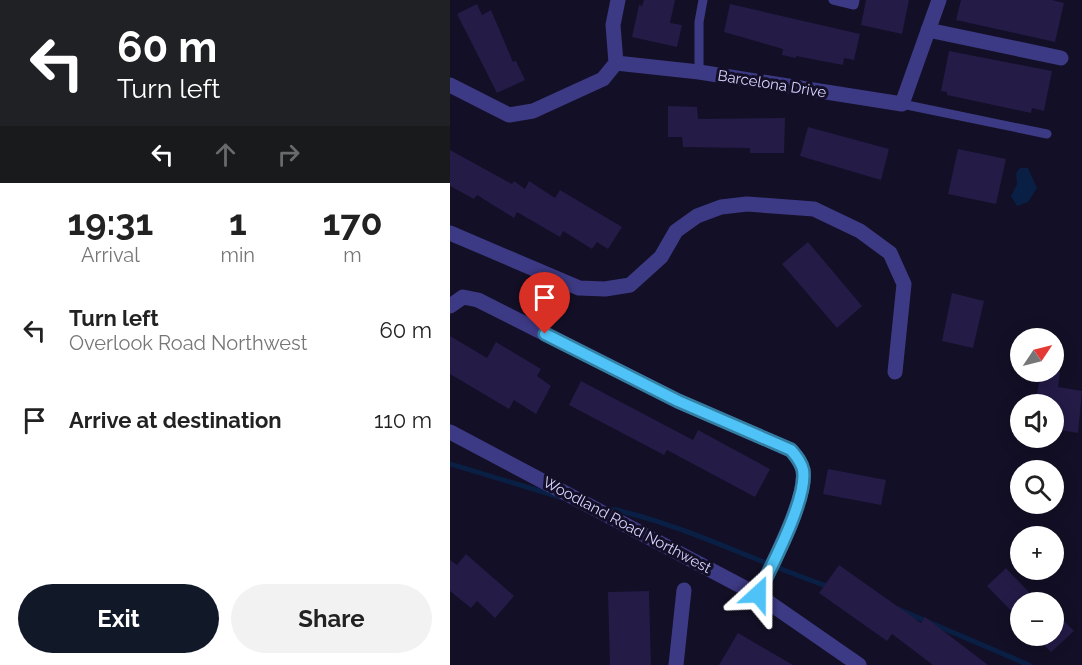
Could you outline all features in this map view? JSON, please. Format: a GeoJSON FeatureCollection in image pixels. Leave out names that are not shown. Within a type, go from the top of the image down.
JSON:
{"type":"FeatureCollection","features":[{"type":"Feature","properties":{"kind":"street"},"geometry":{"type":"LineString","coordinates":[[450,85],[509,115],[533,111],[603,79],[616,63],[613,26],[618,0]]}},
{"type":"Feature","properties":{"kind":"street"},"geometry":{"type":"LineString","coordinates":[[903,104],[939,0]]}},
{"type":"Feature","properties":{"kind":"street"},"geometry":{"type":"LineString","coordinates":[[928,30],[1061,58]]}},
{"type":"Feature","properties":{"kind":"street","name":"Barcelona Drive"},"geometry":{"type":"LineString","coordinates":[[616,63],[699,72],[903,104]]}},
{"type":"Feature","properties":{"kind":"street"},"geometry":{"type":"LineString","coordinates":[[450,233],[579,288],[605,289],[630,285],[661,257],[676,231],[697,216],[722,207],[747,204],[814,209],[860,231],[890,253],[904,284],[895,372]]}},
{"type":"Feature","properties":{"kind":"street"},"geometry":{"type":"LineString","coordinates":[[450,306],[463,297],[478,300],[678,401],[791,450],[799,459],[803,471],[797,506],[758,594]]}},
{"type":"Feature","properties":{"kind":"street","name":"Woodland Road Northwest"},"geometry":{"type":"LineString","coordinates":[[450,432],[758,594],[859,665]]}},
{"type":"Feature","properties":{"kind":"street"},"geometry":{"type":"LineString","coordinates":[[676,665],[684,590]]}},
{"type":"Feature","properties":{"kind":"lane"},"geometry":{"type":"LineString","coordinates":[[699,72],[699,22],[703,0]]}},
{"type":"Feature","properties":{"kind":"lane"},"geometry":{"type":"LineString","coordinates":[[834,0],[854,5],[855,0]]}},
{"type":"Feature","properties":{"kind":"lane"},"geometry":{"type":"LineString","coordinates":[[903,104],[1047,134]]}},
{"type":"Feature","properties":{"kind":"water"},"geometry":{"type":"Polygon","coordinates":[[[1020,168],[1028,168],[1037,188],[1028,202],[1017,206],[1011,196],[1017,184],[1016,173],[1020,168]]]}},
{"type":"Feature","properties":{"kind":"building"},"geometry":{"type":"Polygon","coordinates":[[[644,0],[675,0],[670,23],[682,25],[677,47],[632,37],[639,5],[642,6],[644,0]]]}},
{"type":"Feature","properties":{"kind":"building"},"geometry":{"type":"Polygon","coordinates":[[[866,0],[909,0],[902,34],[861,25],[866,0]]]}},
{"type":"Feature","properties":{"kind":"building"},"geometry":{"type":"Polygon","coordinates":[[[961,0],[1052,0],[1064,3],[1055,42],[956,20],[961,0]]]}},
{"type":"Feature","properties":{"kind":"building"},"geometry":{"type":"Polygon","coordinates":[[[477,4],[482,15],[491,10],[513,62],[516,61],[525,80],[497,93],[457,14],[477,4]]]}},
{"type":"Feature","properties":{"kind":"building"},"geometry":{"type":"Polygon","coordinates":[[[730,4],[860,34],[854,60],[844,58],[843,65],[782,55],[783,49],[724,32],[730,4]]]}},
{"type":"Feature","properties":{"kind":"building"},"geometry":{"type":"Polygon","coordinates":[[[949,51],[1052,71],[1044,111],[1032,108],[1031,113],[947,95],[947,92],[941,91],[949,51]]]}},
{"type":"Feature","properties":{"kind":"building"},"geometry":{"type":"Polygon","coordinates":[[[668,106],[697,107],[698,119],[785,118],[784,153],[750,153],[750,148],[683,147],[682,137],[668,137],[668,106]]]}},
{"type":"Feature","properties":{"kind":"building"},"geometry":{"type":"Polygon","coordinates":[[[808,127],[889,149],[881,180],[800,156],[808,127]]]}},
{"type":"Feature","properties":{"kind":"building"},"geometry":{"type":"Polygon","coordinates":[[[958,149],[1006,159],[996,204],[948,194],[958,149]]]}},
{"type":"Feature","properties":{"kind":"building"},"geometry":{"type":"Polygon","coordinates":[[[450,150],[512,184],[514,181],[525,189],[529,181],[555,198],[560,190],[622,227],[608,249],[597,242],[592,249],[563,231],[560,237],[517,212],[514,218],[477,195],[474,199],[450,186],[450,150]]]}},
{"type":"Feature","properties":{"kind":"building"},"geometry":{"type":"Polygon","coordinates":[[[808,242],[862,306],[837,328],[782,264],[808,242]]]}},
{"type":"Feature","properties":{"kind":"building"},"geometry":{"type":"Polygon","coordinates":[[[952,293],[984,301],[973,348],[942,341],[952,293]]]}},
{"type":"Feature","properties":{"kind":"building"},"geometry":{"type":"Polygon","coordinates":[[[450,336],[487,358],[496,342],[541,369],[537,376],[551,386],[536,414],[514,400],[509,409],[450,374],[450,336]]]}},
{"type":"Feature","properties":{"kind":"building"},"geometry":{"type":"Polygon","coordinates":[[[581,381],[693,440],[698,430],[770,469],[755,497],[667,450],[664,455],[569,405],[581,381]]]}},
{"type":"Feature","properties":{"kind":"building"},"geometry":{"type":"Polygon","coordinates":[[[1039,382],[1059,382],[1058,387],[1082,391],[1078,433],[1064,431],[1064,394],[1037,394],[1039,382]]]}},
{"type":"Feature","properties":{"kind":"building"},"geometry":{"type":"Polygon","coordinates":[[[828,469],[886,480],[881,505],[823,494],[828,469]]]}},
{"type":"Feature","properties":{"kind":"building"},"geometry":{"type":"Polygon","coordinates":[[[466,554],[514,596],[495,618],[477,601],[471,608],[450,591],[450,560],[457,565],[466,554]]]}},
{"type":"Feature","properties":{"kind":"building"},"geometry":{"type":"Polygon","coordinates":[[[839,565],[921,623],[925,617],[988,665],[933,665],[892,634],[887,641],[819,593],[839,565]]]}},
{"type":"Feature","properties":{"kind":"building"},"geometry":{"type":"Polygon","coordinates":[[[1006,568],[1010,572],[1010,580],[1017,580],[1029,592],[1010,592],[1010,610],[987,586],[1006,568]]]}},
{"type":"Feature","properties":{"kind":"building"},"geometry":{"type":"Polygon","coordinates":[[[649,591],[651,665],[610,665],[608,592],[649,591]]]}},
{"type":"Feature","properties":{"kind":"building"},"geometry":{"type":"Polygon","coordinates":[[[1064,621],[1074,631],[1064,640],[1064,621]]]}},
{"type":"Feature","properties":{"kind":"building"},"geometry":{"type":"Polygon","coordinates":[[[738,633],[793,665],[719,665],[738,633]]]}},
{"type":"Feature","properties":{"kind":"building"},"geometry":{"type":"Polygon","coordinates":[[[1045,646],[1058,646],[1051,652],[1045,646]]]}},
{"type":"Feature","properties":{"kind":"waterway"},"geometry":{"type":"LineString","coordinates":[[450,464],[560,497]]}},
{"type":"Feature","properties":{"kind":"waterway"},"geometry":{"type":"LineString","coordinates":[[607,508],[692,533],[830,587]]}},
{"type":"Feature","properties":{"kind":"waterway"},"geometry":{"type":"LineString","coordinates":[[898,609],[1029,665]]}},
{"type":"Feature","properties":{"kind":"route"},"geometry":{"type":"LineString","coordinates":[[545,334],[678,401],[791,450],[799,459],[803,471],[797,506],[758,594]]}}]}
